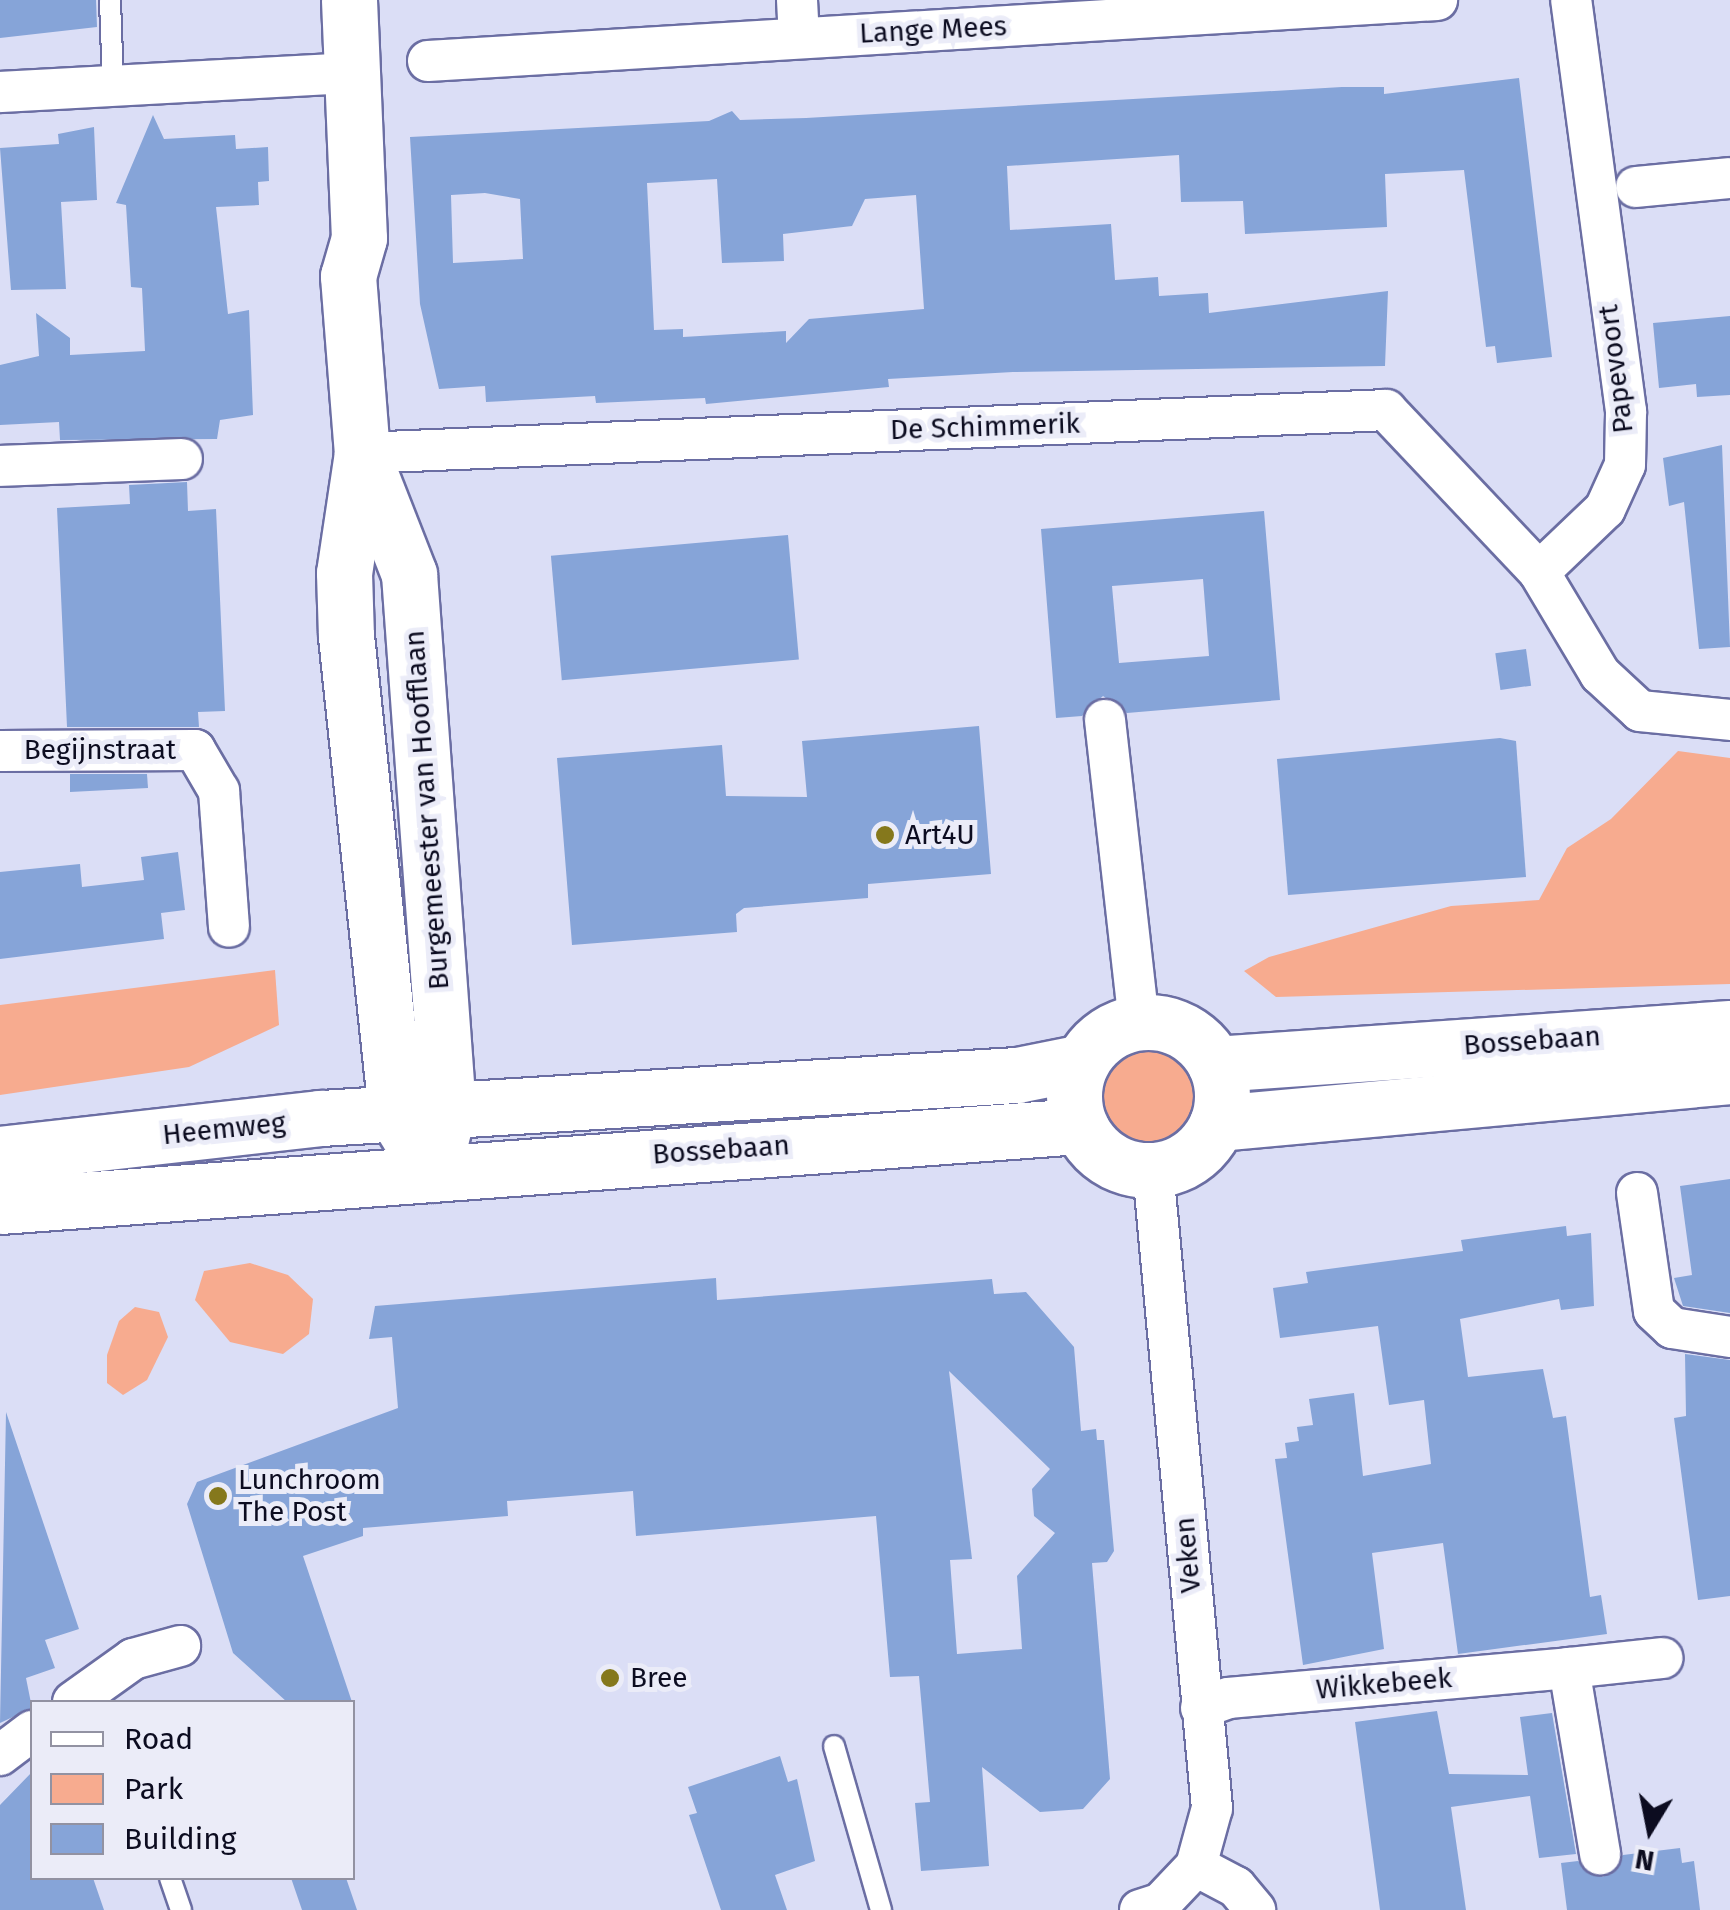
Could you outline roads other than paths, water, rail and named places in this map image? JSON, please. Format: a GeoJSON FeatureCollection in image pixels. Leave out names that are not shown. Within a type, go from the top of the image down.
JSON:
{"type":"FeatureCollection","features":[{"type":"Feature","properties":{"kind":"street","name":"Burgemeester van Hoofflaan"},"geometry":{"type":"LineString","coordinates":[[315,0],[336,73]]}},
{"type":"Feature","properties":{"kind":"street","name":"Burgemeester van Hoofflaan"},"geometry":{"type":"LineString","coordinates":[[349,0],[336,73],[328,241],[348,276],[362,453],[409,574],[422,1112],[432,1174]]}},
{"type":"Feature","properties":{"kind":"street","name":"Lange Mees"},"geometry":{"type":"LineString","coordinates":[[428,60],[798,19],[1438,0]]}},
{"type":"Feature","properties":{"kind":"street","name":"Papevoort"},"geometry":{"type":"LineString","coordinates":[[1539,572],[1605,509],[1626,465],[1626,411],[1571,0]]}},
{"type":"Feature","properties":{"kind":"street"},"geometry":{"type":"LineString","coordinates":[[0,92],[336,73]]}},
{"type":"Feature","properties":{"kind":"street"},"geometry":{"type":"LineString","coordinates":[[1636,187],[1730,178]]}},
{"type":"Feature","properties":{"kind":"street","name":"De Schimmerik"},"geometry":{"type":"LineString","coordinates":[[362,453],[1386,410],[1539,572]]}},
{"type":"Feature","properties":{"kind":"street"},"geometry":{"type":"LineString","coordinates":[[0,466],[182,459]]}},
{"type":"Feature","properties":{"kind":"street"},"geometry":{"type":"LineString","coordinates":[[1539,572],[1600,674],[1640,711],[1660,717],[1730,720]]}},
{"type":"Feature","properties":{"kind":"street"},"geometry":{"type":"LineString","coordinates":[[1104,720],[1139,1022]]}},
{"type":"Feature","properties":{"kind":"street","name":"Begijnstraat"},"geometry":{"type":"LineString","coordinates":[[0,751],[195,750],[219,790],[229,928]]}},
{"type":"Feature","properties":{"kind":"street"},"geometry":{"type":"LineString","coordinates":[[1139,1022],[1184,1031],[1215,1064],[1217,1124],[1198,1151],[1153,1170],[1110,1160],[1080,1126],[1074,1084],[1082,1062],[1105,1035],[1139,1022]]}},
{"type":"Feature","properties":{"kind":"street","name":"Bossebaan"},"geometry":{"type":"LineString","coordinates":[[1215,1064],[1730,1028]]}},
{"type":"Feature","properties":{"kind":"street"},"geometry":{"type":"LineString","coordinates":[[422,1112],[1017,1074],[1082,1062]]}},
{"type":"Feature","properties":{"kind":"street","name":"Bossebaan"},"geometry":{"type":"LineString","coordinates":[[1217,1124],[1730,1076]]}},
{"type":"Feature","properties":{"kind":"street","name":"Heemweg"},"geometry":{"type":"LineString","coordinates":[[0,1154],[422,1112]]}},
{"type":"Feature","properties":{"kind":"street","name":"Bossebaan"},"geometry":{"type":"LineString","coordinates":[[432,1174],[1080,1126]]}},
{"type":"Feature","properties":{"kind":"street","name":"Veken"},"geometry":{"type":"LineString","coordinates":[[1140,1910],[1161,1902],[1196,1866],[1212,1808],[1153,1170]]}},
{"type":"Feature","properties":{"kind":"street","name":"Heemweg"},"geometry":{"type":"LineString","coordinates":[[0,1206],[432,1174]]}},
{"type":"Feature","properties":{"kind":"street"},"geometry":{"type":"LineString","coordinates":[[1637,1194],[1654,1311],[1672,1328],[1730,1337]]}},
{"type":"Feature","properties":{"kind":"street"},"geometry":{"type":"LineString","coordinates":[[75,1700],[134,1659],[180,1646]]}},
{"type":"Feature","properties":{"kind":"street","name":"Wikkebeek"},"geometry":{"type":"LineString","coordinates":[[1201,1708],[1228,1698],[1662,1658]]}},
{"type":"Feature","properties":{"kind":"street"},"geometry":{"type":"LineString","coordinates":[[1569,1668],[1600,1854]]}},
{"type":"Feature","properties":{"kind":"street"},"geometry":{"type":"LineString","coordinates":[[0,1755],[30,1732]]}},
{"type":"Feature","properties":{"kind":"street"},"geometry":{"type":"LineString","coordinates":[[1196,1866],[1236,1888],[1256,1910]]}},
{"type":"Feature","properties":{"kind":"lane"},"geometry":{"type":"LineString","coordinates":[[110,0],[112,85]]}},
{"type":"Feature","properties":{"kind":"lane"},"geometry":{"type":"LineString","coordinates":[[834,1746],[880,1910]]}},
{"type":"Feature","properties":{"kind":"lane"},"geometry":{"type":"LineString","coordinates":[[171,1880],[182,1910]]}},
{"type":"Feature","properties":{"kind":"place","name":"Art4U"},"geometry":{"type":"Point","coordinates":[885,835]}},
{"type":"Feature","properties":{"kind":"place","name":"Lunchroom The Post"},"geometry":{"type":"Point","coordinates":[218,1496]}},
{"type":"Feature","properties":{"kind":"place","name":"Bree"},"geometry":{"type":"Point","coordinates":[610,1678]}}]}
